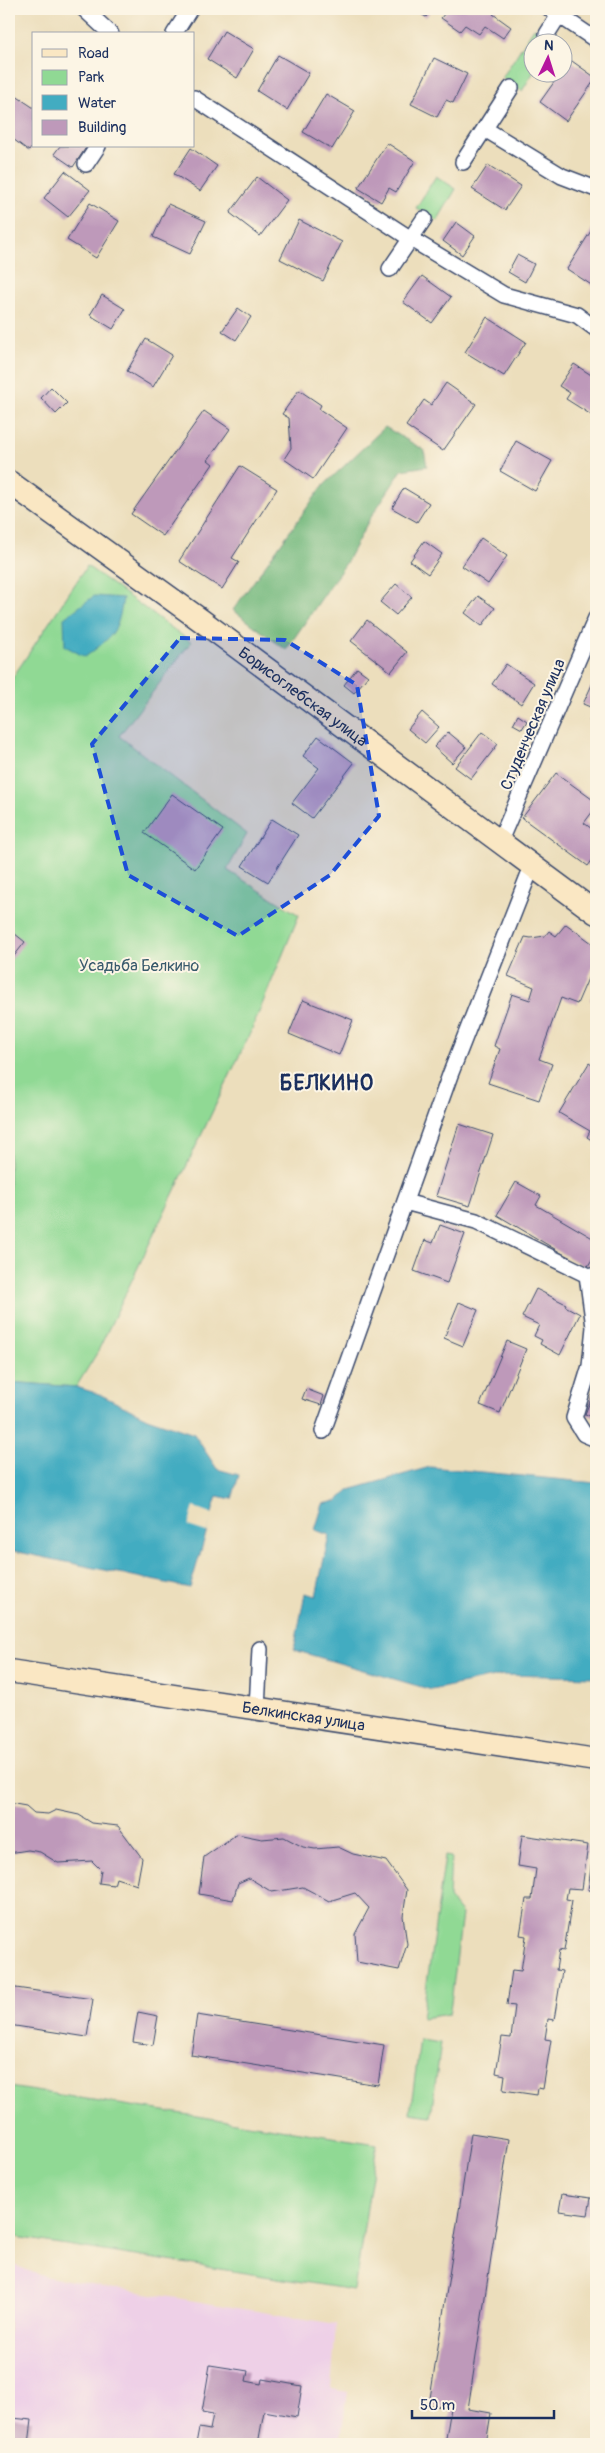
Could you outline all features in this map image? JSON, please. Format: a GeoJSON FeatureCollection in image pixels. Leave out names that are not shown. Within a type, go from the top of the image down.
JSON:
{"type":"FeatureCollection","features":[{"type":"Feature","properties":{"kind":"street"},"geometry":{"type":"LineString","coordinates":[[84,9],[109,32]]}},
{"type":"Feature","properties":{"kind":"street"},"geometry":{"type":"LineString","coordinates":[[175,32],[190,9]]}},
{"type":"Feature","properties":{"kind":"street"},"geometry":{"type":"LineString","coordinates":[[548,32],[554,12],[596,40]]}},
{"type":"Feature","properties":{"kind":"street"},"geometry":{"type":"LineString","coordinates":[[463,162],[511,88]]}},
{"type":"Feature","properties":{"kind":"street"},"geometry":{"type":"LineString","coordinates":[[195,99],[411,239],[504,295],[577,315],[596,329]]}},
{"type":"Feature","properties":{"kind":"street"},"geometry":{"type":"LineString","coordinates":[[486,129],[562,176],[596,189]]}},
{"type":"Feature","properties":{"kind":"street"},"geometry":{"type":"LineString","coordinates":[[86,164],[97,148]]}},
{"type":"Feature","properties":{"kind":"street"},"geometry":{"type":"LineString","coordinates":[[390,268],[424,219]]}},
{"type":"Feature","properties":{"kind":"street","name":"Борисоглебская улица"},"geometry":{"type":"LineString","coordinates":[[9,482],[202,621],[499,843],[596,912]]}},
{"type":"Feature","properties":{"kind":"street","name":"Студенческая улица"},"geometry":{"type":"LineString","coordinates":[[499,843],[596,618]]}},
{"type":"Feature","properties":{"kind":"street"},"geometry":{"type":"LineString","coordinates":[[323,1430],[454,1066],[532,866]]}},
{"type":"Feature","properties":{"kind":"street"},"geometry":{"type":"LineString","coordinates":[[405,1202],[476,1221],[587,1275],[594,1327],[590,1366],[574,1418],[584,1434],[596,1439]]}},
{"type":"Feature","properties":{"kind":"street"},"geometry":{"type":"LineString","coordinates":[[256,1709],[260,1649]]}},
{"type":"Feature","properties":{"kind":"street","name":"Белкинская улица"},"geometry":{"type":"LineString","coordinates":[[9,1671],[596,1760]]}},
{"type":"Feature","properties":{"kind":"highlighted area"},"geometry":{"type":"Polygon","coordinates":[[[180,638],[285,640],[357,685],[379,816],[330,875],[238,936],[128,875],[92,744],[180,638]]]}},
{"type":"Feature","properties":{"kind":"shaded area"},"geometry":{"type":"Polygon","coordinates":[[[9,2263],[42,2276],[336,2324],[331,2389],[348,2392],[340,2444],[9,2444],[9,2263]]]}},
{"type":"Feature","properties":{"kind":"green space"},"geometry":{"type":"Polygon","coordinates":[[[534,28],[541,32],[531,32],[534,28]]]}},
{"type":"Feature","properties":{"kind":"green space"},"geometry":{"type":"Polygon","coordinates":[[[522,47],[522,82],[528,82],[522,91],[502,78],[522,47]]]}},
{"type":"Feature","properties":{"kind":"green space"},"geometry":{"type":"Polygon","coordinates":[[[436,176],[456,189],[437,221],[416,208],[436,176]]]}},
{"type":"Feature","properties":{"kind":"green space"},"geometry":{"type":"Polygon","coordinates":[[[385,427],[424,450],[427,466],[402,470],[369,520],[346,563],[286,650],[233,610],[322,487],[385,427]]]}},
{"type":"Feature","properties":{"kind":"green space","name":"Усадьба Белкино"},"geometry":{"type":"Polygon","coordinates":[[[87,566],[191,642],[119,736],[247,834],[227,870],[299,915],[252,1029],[97,1353],[76,1387],[9,1382],[9,683],[87,566]]]}},
{"type":"Feature","properties":{"kind":"green space"},"geometry":{"type":"Polygon","coordinates":[[[445,1856],[451,1857],[449,1898],[462,1914],[451,2003],[449,2014],[422,2018],[445,1856]]]}},
{"type":"Feature","properties":{"kind":"green space"},"geometry":{"type":"Polygon","coordinates":[[[420,2040],[441,2043],[431,2116],[410,2113],[420,2040]]]}},
{"type":"Feature","properties":{"kind":"green space"},"geometry":{"type":"Polygon","coordinates":[[[9,2087],[377,2144],[354,2290],[9,2236],[9,2087]]]}},
{"type":"Feature","properties":{"kind":"water"},"geometry":{"type":"Polygon","coordinates":[[[94,596],[123,598],[119,619],[113,633],[85,657],[65,646],[64,618],[94,596]]]}},
{"type":"Feature","properties":{"kind":"water"},"geometry":{"type":"Polygon","coordinates":[[[9,1382],[76,1387],[99,1394],[147,1418],[194,1434],[217,1469],[239,1475],[232,1499],[217,1496],[190,1588],[9,1550],[9,1382]]]}},
{"type":"Feature","properties":{"kind":"water"},"geometry":{"type":"Polygon","coordinates":[[[430,1467],[596,1483],[596,1677],[503,1675],[432,1690],[294,1650],[305,1593],[316,1596],[329,1535],[315,1530],[323,1504],[337,1501],[349,1490],[430,1467]]]}},
{"type":"Feature","properties":{"kind":"pier"},"geometry":{"type":"Polygon","coordinates":[[[194,1507],[213,1514],[207,1532],[188,1526],[194,1507]]]}},
{"type":"Feature","properties":{"kind":"building"},"geometry":{"type":"Polygon","coordinates":[[[412,9],[432,9],[426,17],[412,9]]]}},
{"type":"Feature","properties":{"kind":"building"},"geometry":{"type":"Polygon","coordinates":[[[448,9],[497,9],[493,14],[511,27],[503,38],[485,26],[479,34],[465,25],[460,31],[441,18],[448,9]]]}},
{"type":"Feature","properties":{"kind":"building"},"geometry":{"type":"Polygon","coordinates":[[[224,31],[254,49],[237,78],[207,59],[224,31]]]}},
{"type":"Feature","properties":{"kind":"building"},"geometry":{"type":"Polygon","coordinates":[[[278,55],[309,73],[287,110],[257,91],[278,55]]]}},
{"type":"Feature","properties":{"kind":"building"},"geometry":{"type":"Polygon","coordinates":[[[434,58],[467,74],[453,103],[446,100],[437,117],[411,104],[434,58]]]}},
{"type":"Feature","properties":{"kind":"building"},"geometry":{"type":"Polygon","coordinates":[[[572,61],[596,78],[566,121],[540,102],[554,82],[572,82],[572,61]]]}},
{"type":"Feature","properties":{"kind":"building"},"geometry":{"type":"Polygon","coordinates":[[[10,92],[32,107],[32,147],[29,151],[9,136],[10,92]]]}},
{"type":"Feature","properties":{"kind":"building"},"geometry":{"type":"Polygon","coordinates":[[[326,94],[355,111],[332,149],[303,132],[326,94]]]}},
{"type":"Feature","properties":{"kind":"building"},"geometry":{"type":"Polygon","coordinates":[[[387,143],[415,161],[396,192],[389,188],[381,202],[358,188],[387,143]]]}},
{"type":"Feature","properties":{"kind":"building"},"geometry":{"type":"Polygon","coordinates":[[[58,148],[86,148],[73,167],[54,154],[58,148]]]}},
{"type":"Feature","properties":{"kind":"building"},"geometry":{"type":"Polygon","coordinates":[[[191,148],[217,166],[200,191],[174,174],[191,148]]]}},
{"type":"Feature","properties":{"kind":"building"},"geometry":{"type":"Polygon","coordinates":[[[488,165],[521,186],[505,210],[472,189],[488,165]]]}},
{"type":"Feature","properties":{"kind":"building"},"geometry":{"type":"Polygon","coordinates":[[[65,171],[90,190],[68,217],[44,198],[65,171]]]}},
{"type":"Feature","properties":{"kind":"building"},"geometry":{"type":"Polygon","coordinates":[[[257,177],[287,200],[260,236],[230,213],[257,177]]]}},
{"type":"Feature","properties":{"kind":"building"},"geometry":{"type":"Polygon","coordinates":[[[90,203],[119,221],[96,258],[67,240],[90,203]]]}},
{"type":"Feature","properties":{"kind":"building"},"geometry":{"type":"Polygon","coordinates":[[[168,204],[206,221],[190,254],[153,237],[168,204]]]}},
{"type":"Feature","properties":{"kind":"building"},"geometry":{"type":"Polygon","coordinates":[[[299,220],[342,242],[323,281],[280,259],[299,220]]]}},
{"type":"Feature","properties":{"kind":"building"},"geometry":{"type":"Polygon","coordinates":[[[456,222],[475,236],[462,255],[443,241],[456,222]]]}},
{"type":"Feature","properties":{"kind":"building"},"geometry":{"type":"Polygon","coordinates":[[[596,223],[596,288],[567,269],[596,223]]]}},
{"type":"Feature","properties":{"kind":"building"},"geometry":{"type":"Polygon","coordinates":[[[517,255],[534,264],[525,282],[508,272],[517,255]]]}},
{"type":"Feature","properties":{"kind":"building"},"geometry":{"type":"Polygon","coordinates":[[[422,276],[451,297],[432,323],[403,302],[422,276]]]}},
{"type":"Feature","properties":{"kind":"building"},"geometry":{"type":"Polygon","coordinates":[[[102,295],[125,309],[113,329],[90,315],[102,295]]]}},
{"type":"Feature","properties":{"kind":"building"},"geometry":{"type":"Polygon","coordinates":[[[238,308],[251,317],[236,340],[222,331],[238,308]]]}},
{"type":"Feature","properties":{"kind":"building"},"geometry":{"type":"Polygon","coordinates":[[[487,317],[526,342],[504,376],[465,352],[487,317]]]}},
{"type":"Feature","properties":{"kind":"building"},"geometry":{"type":"Polygon","coordinates":[[[146,339],[172,355],[153,387],[127,371],[146,339]]]}},
{"type":"Feature","properties":{"kind":"building"},"geometry":{"type":"Polygon","coordinates":[[[574,364],[596,378],[596,411],[593,416],[566,399],[570,393],[559,386],[574,364]]]}},
{"type":"Feature","properties":{"kind":"building"},"geometry":{"type":"Polygon","coordinates":[[[446,383],[476,404],[443,451],[406,426],[424,400],[431,405],[446,383]]]}},
{"type":"Feature","properties":{"kind":"building"},"geometry":{"type":"Polygon","coordinates":[[[51,387],[67,403],[56,414],[41,398],[51,387]]]}},
{"type":"Feature","properties":{"kind":"building"},"geometry":{"type":"Polygon","coordinates":[[[299,390],[321,405],[319,409],[347,428],[313,479],[284,459],[291,448],[289,418],[282,414],[299,390]]]}},
{"type":"Feature","properties":{"kind":"building"},"geometry":{"type":"Polygon","coordinates":[[[204,411],[230,429],[208,460],[213,464],[163,536],[131,514],[204,411]]]}},
{"type":"Feature","properties":{"kind":"building"},"geometry":{"type":"Polygon","coordinates":[[[516,441],[552,461],[535,491],[500,471],[516,441]]]}},
{"type":"Feature","properties":{"kind":"building"},"geometry":{"type":"Polygon","coordinates":[[[240,466],[277,489],[232,558],[239,562],[222,589],[179,561],[240,466]]]}},
{"type":"Feature","properties":{"kind":"building"},"geometry":{"type":"Polygon","coordinates":[[[404,488],[429,503],[417,522],[392,508],[404,488]]]}},
{"type":"Feature","properties":{"kind":"building"},"geometry":{"type":"Polygon","coordinates":[[[481,538],[507,556],[488,584],[462,566],[481,538]]]}},
{"type":"Feature","properties":{"kind":"building"},"geometry":{"type":"Polygon","coordinates":[[[424,541],[442,554],[428,574],[410,561],[424,541]]]}},
{"type":"Feature","properties":{"kind":"building"},"geometry":{"type":"Polygon","coordinates":[[[396,584],[412,597],[396,615],[380,602],[396,584]]]}},
{"type":"Feature","properties":{"kind":"building"},"geometry":{"type":"Polygon","coordinates":[[[478,596],[495,608],[482,626],[465,613],[478,596]]]}},
{"type":"Feature","properties":{"kind":"building"},"geometry":{"type":"Polygon","coordinates":[[[367,620],[407,652],[391,672],[351,641],[367,620]]]}},
{"type":"Feature","properties":{"kind":"building"},"geometry":{"type":"Polygon","coordinates":[[[506,664],[534,683],[521,704],[492,684],[506,664]]]}},
{"type":"Feature","properties":{"kind":"building"},"geometry":{"type":"Polygon","coordinates":[[[357,668],[368,676],[354,693],[344,685],[357,668]]]}},
{"type":"Feature","properties":{"kind":"building"},"geometry":{"type":"Polygon","coordinates":[[[596,676],[596,725],[589,721],[595,709],[583,704],[596,676]]]}},
{"type":"Feature","properties":{"kind":"building"},"geometry":{"type":"Polygon","coordinates":[[[422,712],[439,727],[425,743],[408,729],[422,712]]]}},
{"type":"Feature","properties":{"kind":"building"},"geometry":{"type":"Polygon","coordinates":[[[518,715],[527,721],[522,729],[513,724],[518,715]]]}},
{"type":"Feature","properties":{"kind":"building"},"geometry":{"type":"Polygon","coordinates":[[[448,732],[466,747],[452,763],[434,747],[448,732]]]}},
{"type":"Feature","properties":{"kind":"building"},"geometry":{"type":"Polygon","coordinates":[[[482,732],[498,744],[471,779],[455,767],[482,732]]]}},
{"type":"Feature","properties":{"kind":"building"},"geometry":{"type":"Polygon","coordinates":[[[318,736],[354,763],[312,818],[292,803],[319,768],[303,756],[318,736]]]}},
{"type":"Feature","properties":{"kind":"building"},"geometry":{"type":"Polygon","coordinates":[[[556,773],[596,802],[596,807],[584,823],[596,832],[596,855],[588,866],[522,818],[556,773]]]}},
{"type":"Feature","properties":{"kind":"building"},"geometry":{"type":"Polygon","coordinates":[[[172,794],[223,830],[195,869],[144,833],[172,794]]]}},
{"type":"Feature","properties":{"kind":"building"},"geometry":{"type":"Polygon","coordinates":[[[272,819],[298,835],[268,882],[242,866],[272,819]]]}},
{"type":"Feature","properties":{"kind":"building"},"geometry":{"type":"Polygon","coordinates":[[[566,924],[596,946],[596,960],[577,1004],[561,998],[539,1059],[552,1064],[539,1100],[488,1083],[500,1049],[494,1046],[512,994],[530,1000],[534,987],[508,976],[525,937],[545,936],[549,931],[556,936],[566,924]]]}},
{"type":"Feature","properties":{"kind":"building"},"geometry":{"type":"Polygon","coordinates":[[[9,929],[25,942],[11,960],[9,959],[9,929]]]}},
{"type":"Feature","properties":{"kind":"building"},"geometry":{"type":"Polygon","coordinates":[[[596,985],[596,1005],[590,1000],[596,985]]]}},
{"type":"Feature","properties":{"kind":"building"},"geometry":{"type":"Polygon","coordinates":[[[303,1000],[353,1020],[339,1055],[289,1034],[303,1000]]]}},
{"type":"Feature","properties":{"kind":"building"},"geometry":{"type":"Polygon","coordinates":[[[589,1063],[596,1068],[596,1143],[587,1137],[590,1131],[559,1113],[589,1063]]]}},
{"type":"Feature","properties":{"kind":"building"},"geometry":{"type":"Polygon","coordinates":[[[459,1124],[493,1135],[470,1206],[436,1196],[459,1124]]]}},
{"type":"Feature","properties":{"kind":"building"},"geometry":{"type":"Polygon","coordinates":[[[516,1182],[541,1196],[536,1205],[596,1240],[596,1252],[587,1268],[497,1215],[516,1182]]]}},
{"type":"Feature","properties":{"kind":"building"},"geometry":{"type":"Polygon","coordinates":[[[440,1225],[465,1234],[447,1283],[414,1271],[425,1240],[433,1243],[440,1225]]]}},
{"type":"Feature","properties":{"kind":"building"},"geometry":{"type":"Polygon","coordinates":[[[536,1289],[566,1304],[565,1306],[580,1314],[560,1355],[540,1344],[542,1340],[534,1336],[539,1325],[522,1317],[536,1289]]]}},
{"type":"Feature","properties":{"kind":"building"},"geometry":{"type":"Polygon","coordinates":[[[459,1302],[478,1310],[463,1346],[444,1338],[459,1302]]]}},
{"type":"Feature","properties":{"kind":"building"},"geometry":{"type":"Polygon","coordinates":[[[507,1341],[526,1349],[500,1413],[480,1405],[507,1341]]]}},
{"type":"Feature","properties":{"kind":"building"},"geometry":{"type":"Polygon","coordinates":[[[596,1387],[596,1418],[585,1414],[596,1387]]]}},
{"type":"Feature","properties":{"kind":"building"},"geometry":{"type":"Polygon","coordinates":[[[306,1389],[324,1396],[321,1405],[302,1399],[306,1389]]]}},
{"type":"Feature","properties":{"kind":"building"},"geometry":{"type":"Polygon","coordinates":[[[9,1803],[26,1806],[34,1813],[48,1814],[56,1810],[79,1815],[92,1823],[118,1826],[142,1858],[137,1885],[116,1878],[114,1885],[99,1883],[101,1870],[92,1861],[58,1863],[40,1852],[28,1850],[9,1853],[9,1803]]]}},
{"type":"Feature","properties":{"kind":"building"},"geometry":{"type":"Polygon","coordinates":[[[237,1834],[262,1839],[284,1837],[303,1847],[315,1849],[338,1847],[353,1854],[386,1861],[407,1890],[403,1916],[407,1944],[399,1970],[357,1962],[355,1934],[369,1908],[355,1893],[329,1901],[303,1887],[272,1892],[249,1878],[238,1883],[233,1900],[199,1894],[204,1857],[237,1834]]]}},
{"type":"Feature","properties":{"kind":"building"},"geometry":{"type":"Polygon","coordinates":[[[522,1835],[588,1845],[582,1889],[568,1888],[566,1899],[572,1900],[564,1951],[559,1950],[556,1970],[562,1971],[554,2020],[548,2019],[545,2039],[551,2040],[543,2089],[538,2088],[537,2095],[503,2090],[505,2075],[496,2073],[502,2037],[511,2038],[515,2006],[507,2005],[512,1970],[521,1971],[526,1936],[520,1935],[526,1899],[532,1899],[536,1869],[518,1866],[522,1835]]]}},
{"type":"Feature","properties":{"kind":"building"},"geometry":{"type":"Polygon","coordinates":[[[594,1846],[596,1846],[596,1891],[588,1890],[594,1846]]]}},
{"type":"Feature","properties":{"kind":"building"},"geometry":{"type":"Polygon","coordinates":[[[9,1987],[93,1999],[87,2037],[9,2025],[9,1987]]]}},
{"type":"Feature","properties":{"kind":"building"},"geometry":{"type":"Polygon","coordinates":[[[138,2012],[158,2016],[153,2045],[133,2042],[138,2012]]]}},
{"type":"Feature","properties":{"kind":"building"},"geometry":{"type":"Polygon","coordinates":[[[197,2015],[384,2045],[378,2085],[191,2055],[197,2015]]]}},
{"type":"Feature","properties":{"kind":"building"},"geometry":{"type":"Polygon","coordinates":[[[471,2133],[509,2139],[468,2409],[491,2413],[486,2444],[445,2444],[451,2408],[429,2405],[471,2133]]]}},
{"type":"Feature","properties":{"kind":"building"},"geometry":{"type":"Polygon","coordinates":[[[562,2194],[591,2198],[588,2215],[559,2211],[562,2194]]]}},
{"type":"Feature","properties":{"kind":"building"},"geometry":{"type":"Polygon","coordinates":[[[210,2365],[248,2371],[246,2381],[261,2384],[262,2379],[302,2386],[297,2417],[264,2411],[258,2444],[196,2444],[199,2428],[210,2430],[213,2414],[202,2412],[210,2365]]]}},
{"type":"Feature","properties":{"kind":"building"},"geometry":{"type":"Polygon","coordinates":[[[12,2418],[32,2420],[29,2444],[9,2444],[12,2418]]]}},
{"type":"Feature","properties":{"kind":"district","name":"БЕЛКИНО"},"geometry":{"type":"Point","coordinates":[327,1083]}}]}
